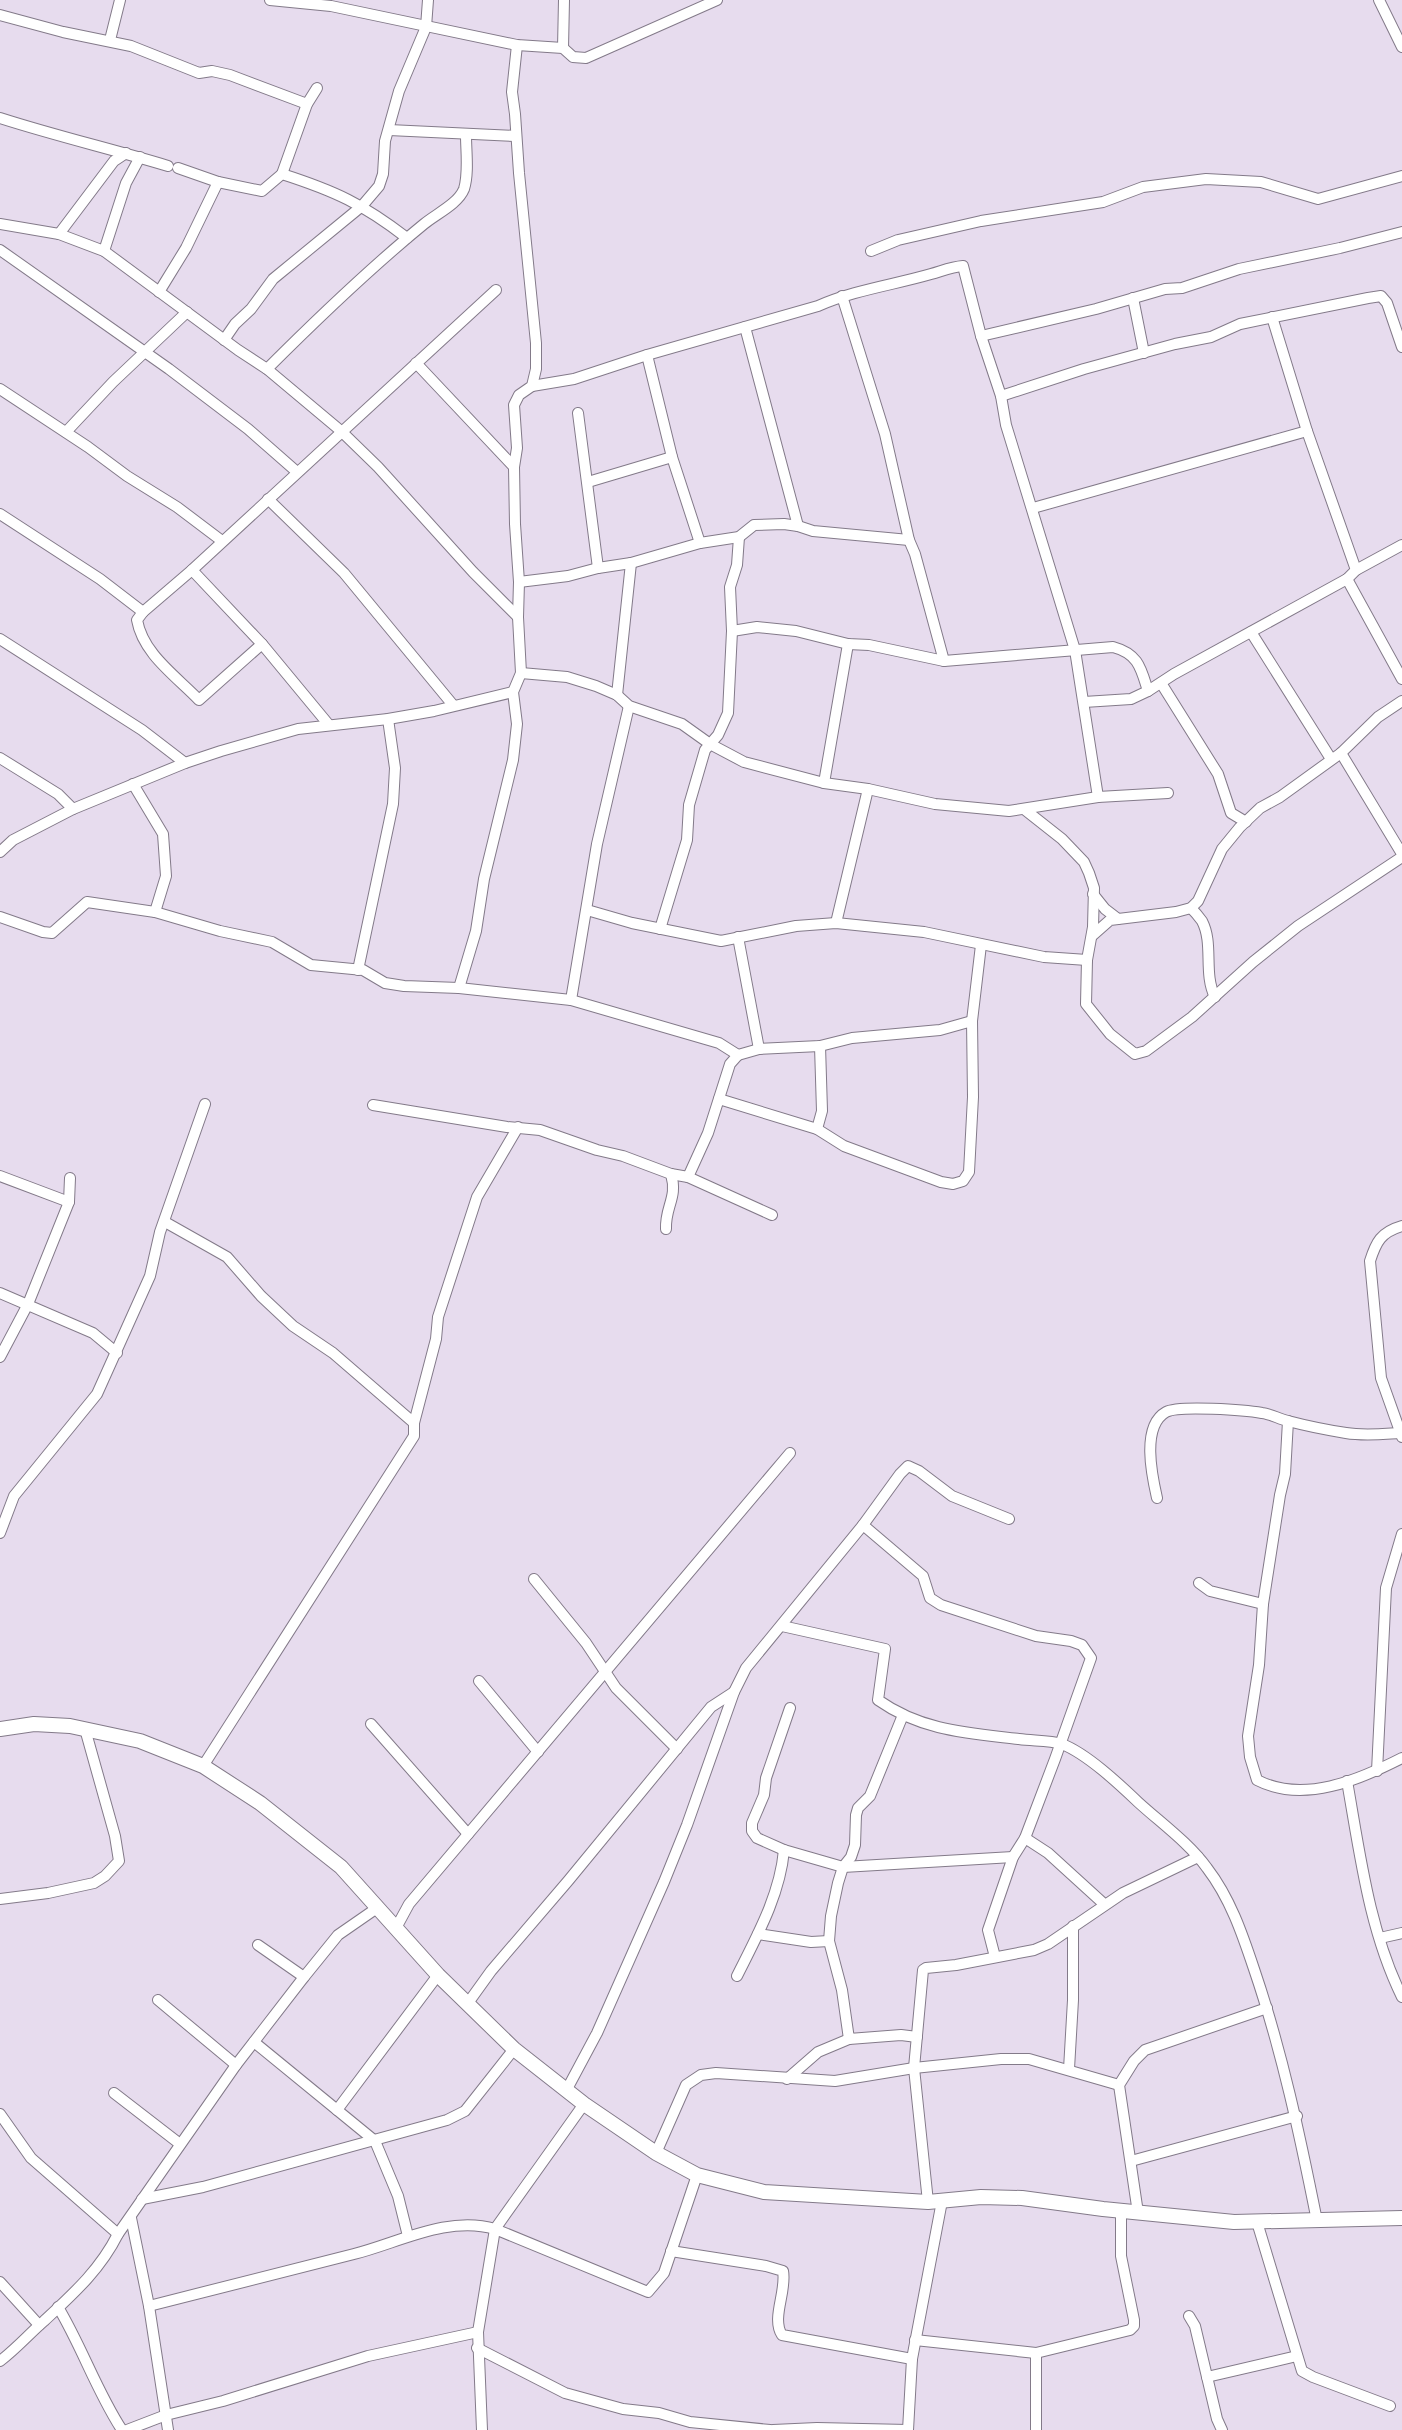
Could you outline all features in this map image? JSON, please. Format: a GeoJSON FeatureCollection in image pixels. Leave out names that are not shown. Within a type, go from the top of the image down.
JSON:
{"type":"FeatureCollection","features":[{"type":"Feature","properties":{"kind":"street"},"geometry":{"type":"LineString","coordinates":[[110,40],[120,0]]}},
{"type":"Feature","properties":{"kind":"street"},"geometry":{"type":"LineString","coordinates":[[270,0],[305,1],[517,46],[563,48],[573,57],[586,58],[717,0]]}},
{"type":"Feature","properties":{"kind":"street"},"geometry":{"type":"LineString","coordinates":[[223,340],[273,279],[362,206],[379,186],[383,174],[385,141],[400,91],[426,27],[428,0]]}},
{"type":"Feature","properties":{"kind":"street"},"geometry":{"type":"LineString","coordinates":[[563,48],[564,0]]}},
{"type":"Feature","properties":{"kind":"street"},"geometry":{"type":"LineString","coordinates":[[1378,0],[1402,47]]}},
{"type":"Feature","properties":{"kind":"street"},"geometry":{"type":"LineString","coordinates":[[0,15],[64,32],[110,40],[199,73],[212,71],[230,75],[307,104]]}},
{"type":"Feature","properties":{"kind":"street"},"geometry":{"type":"LineString","coordinates":[[517,46],[512,92],[536,343],[536,369],[532,386]]}},
{"type":"Feature","properties":{"kind":"street"},"geometry":{"type":"LineString","coordinates":[[0,118],[58,137],[262,191],[282,174],[307,104],[317,88]]}},
{"type":"Feature","properties":{"kind":"street"},"geometry":{"type":"LineString","coordinates":[[389,130],[516,136]]}},
{"type":"Feature","properties":{"kind":"street"},"geometry":{"type":"LineString","coordinates":[[267,369],[314,322],[407,238],[453,202],[463,190],[466,135]]}},
{"type":"Feature","properties":{"kind":"street"},"geometry":{"type":"LineString","coordinates":[[59,234],[114,161],[126,153]]}},
{"type":"Feature","properties":{"kind":"street"},"geometry":{"type":"LineString","coordinates":[[104,251],[126,183],[140,158]]}},
{"type":"Feature","properties":{"kind":"street"},"geometry":{"type":"LineString","coordinates":[[282,174],[320,186],[362,206],[407,238]]}},
{"type":"Feature","properties":{"kind":"street"},"geometry":{"type":"LineString","coordinates":[[871,251],[898,240],[981,221],[1103,202],[1143,187],[1206,178],[1261,182],[1318,199],[1402,176]]}},
{"type":"Feature","properties":{"kind":"street"},"geometry":{"type":"LineString","coordinates":[[159,292],[186,248],[218,181]]}},
{"type":"Feature","properties":{"kind":"street"},"geometry":{"type":"LineString","coordinates":[[0,224],[59,234],[104,251],[223,340],[267,369],[379,467],[473,572],[518,617]]}},
{"type":"Feature","properties":{"kind":"street"},"geometry":{"type":"LineString","coordinates":[[981,336],[1165,289],[1182,288],[1253,265],[1340,248],[1402,232]]}},
{"type":"Feature","properties":{"kind":"street"},"geometry":{"type":"LineString","coordinates":[[0,250],[145,352],[248,429],[297,472]]}},
{"type":"Feature","properties":{"kind":"street"},"geometry":{"type":"LineString","coordinates":[[459,988],[476,931],[484,879],[513,760],[517,724],[513,692],[521,673],[514,405],[519,395],[532,386],[574,379],[818,306],[842,296],[963,266],[981,336],[1001,396],[1009,435],[1074,650],[1098,797]]}},
{"type":"Feature","properties":{"kind":"street"},"geometry":{"type":"LineString","coordinates":[[262,644],[199,700],[146,646],[139,633],[137,620],[496,290]]}},
{"type":"Feature","properties":{"kind":"street"},"geometry":{"type":"LineString","coordinates":[[842,296],[885,434],[909,540],[944,662]]}},
{"type":"Feature","properties":{"kind":"street"},"geometry":{"type":"LineString","coordinates":[[1001,396],[1084,369],[1211,337],[1240,324],[1381,296],[1387,303],[1402,347]]}},
{"type":"Feature","properties":{"kind":"street"},"geometry":{"type":"LineString","coordinates":[[1133,298],[1144,353]]}},
{"type":"Feature","properties":{"kind":"street"},"geometry":{"type":"LineString","coordinates":[[66,432],[187,312]]}},
{"type":"Feature","properties":{"kind":"street"},"geometry":{"type":"LineString","coordinates":[[1272,317],[1307,431],[1356,570]]}},
{"type":"Feature","properties":{"kind":"street"},"geometry":{"type":"LineString","coordinates":[[745,327],[799,526]]}},
{"type":"Feature","properties":{"kind":"street"},"geometry":{"type":"LineString","coordinates":[[647,355],[672,457],[699,543]]}},
{"type":"Feature","properties":{"kind":"street"},"geometry":{"type":"LineString","coordinates":[[416,363],[514,467]]}},
{"type":"Feature","properties":{"kind":"street"},"geometry":{"type":"LineString","coordinates":[[0,389],[222,541]]}},
{"type":"Feature","properties":{"kind":"street"},"geometry":{"type":"LineString","coordinates":[[578,413],[598,568]]}},
{"type":"Feature","properties":{"kind":"street"},"geometry":{"type":"LineString","coordinates":[[1033,508],[1307,431]]}},
{"type":"Feature","properties":{"kind":"street"},"geometry":{"type":"LineString","coordinates":[[588,482],[672,457]]}},
{"type":"Feature","properties":{"kind":"street"},"geometry":{"type":"LineString","coordinates":[[268,499],[344,573],[453,705]]}},
{"type":"Feature","properties":{"kind":"street"},"geometry":{"type":"LineString","coordinates":[[0,514],[100,579],[143,612]]}},
{"type":"Feature","properties":{"kind":"street"},"geometry":{"type":"LineString","coordinates":[[519,582],[568,576],[631,563],[699,543],[739,537],[754,525],[799,526],[822,532],[909,540]]}},
{"type":"Feature","properties":{"kind":"street"},"geometry":{"type":"LineString","coordinates":[[660,929],[687,840],[689,806],[705,750],[718,735],[728,713],[732,631],[730,587],[737,565],[739,537]]}},
{"type":"Feature","properties":{"kind":"street"},"geometry":{"type":"LineString","coordinates":[[1084,702],[1131,699],[1148,691],[1402,545]]}},
{"type":"Feature","properties":{"kind":"street"},"geometry":{"type":"LineString","coordinates":[[617,695],[631,563]]}},
{"type":"Feature","properties":{"kind":"street"},"geometry":{"type":"LineString","coordinates":[[192,570],[262,644],[328,725]]}},
{"type":"Feature","properties":{"kind":"street"},"geometry":{"type":"LineString","coordinates":[[1347,579],[1402,678]]}},
{"type":"Feature","properties":{"kind":"street"},"geometry":{"type":"LineString","coordinates":[[732,631],[757,627],[779,629],[944,662],[1113,647],[1141,665],[1148,691]]}},
{"type":"Feature","properties":{"kind":"street"},"geometry":{"type":"LineString","coordinates":[[1024,809],[1062,839],[1084,862],[1089,873],[1093,894],[1093,935],[1087,960],[1086,1004],[1110,1034],[1135,1054],[1146,1051],[1215,997],[1288,934],[1402,855],[1251,632]]}},
{"type":"Feature","properties":{"kind":"street"},"geometry":{"type":"LineString","coordinates":[[0,639],[142,730],[185,763]]}},
{"type":"Feature","properties":{"kind":"street"},"geometry":{"type":"LineString","coordinates":[[824,783],[848,643]]}},
{"type":"Feature","properties":{"kind":"street"},"geometry":{"type":"LineString","coordinates":[[521,673],[567,677],[617,695],[629,706],[681,724],[710,744],[744,762],[824,783],[868,789],[954,808],[1009,811],[1098,797],[1168,793]]}},
{"type":"Feature","properties":{"kind":"street"},"geometry":{"type":"LineString","coordinates":[[1161,683],[1218,774],[1231,813],[1246,822]]}},
{"type":"Feature","properties":{"kind":"street"},"geometry":{"type":"LineString","coordinates":[[0,852],[13,840],[73,809],[185,763],[298,729],[388,719],[513,692]]}},
{"type":"Feature","properties":{"kind":"street"},"geometry":{"type":"LineString","coordinates":[[1093,935],[1110,920],[1149,917],[1191,908],[1198,901],[1222,849],[1260,808],[1280,797],[1336,756],[1378,717],[1402,701]]}},
{"type":"Feature","properties":{"kind":"street"},"geometry":{"type":"LineString","coordinates":[[571,1000],[597,844],[629,706]]}},
{"type":"Feature","properties":{"kind":"street"},"geometry":{"type":"LineString","coordinates":[[358,970],[393,804],[396,768],[388,719]]}},
{"type":"Feature","properties":{"kind":"street"},"geometry":{"type":"LineString","coordinates":[[0,758],[58,794],[73,809]]}},
{"type":"Feature","properties":{"kind":"street"},"geometry":{"type":"LineString","coordinates":[[133,784],[163,834],[166,876],[156,912]]}},
{"type":"Feature","properties":{"kind":"street"},"geometry":{"type":"LineString","coordinates":[[836,923],[868,789]]}},
{"type":"Feature","properties":{"kind":"street"},"geometry":{"type":"LineString","coordinates":[[1093,894],[1105,909],[1118,919]]}},
{"type":"Feature","properties":{"kind":"street"},"geometry":{"type":"LineString","coordinates":[[0,917],[52,933],[87,902],[156,912],[220,931],[272,942],[311,965],[363,970],[385,983],[404,986],[459,988],[571,1000],[719,1042],[738,1055]]}},
{"type":"Feature","properties":{"kind":"street"},"geometry":{"type":"LineString","coordinates":[[1191,908],[1202,921],[1206,935],[1208,978],[1215,997]]}},
{"type":"Feature","properties":{"kind":"street"},"geometry":{"type":"LineString","coordinates":[[587,910],[721,941],[796,926],[836,923],[924,932],[1044,957],[1087,960]]}},
{"type":"Feature","properties":{"kind":"street"},"geometry":{"type":"LineString","coordinates":[[738,937],[759,1049]]}},
{"type":"Feature","properties":{"kind":"street"},"geometry":{"type":"LineString","coordinates":[[719,1099],[817,1129],[844,1146],[941,1182],[953,1184],[963,1181],[970,1172],[972,1021],[981,945]]}},
{"type":"Feature","properties":{"kind":"street"},"geometry":{"type":"LineString","coordinates":[[688,1177],[708,1133],[730,1064],[738,1055],[759,1049],[820,1046],[852,1038],[940,1030],[972,1021]]}},
{"type":"Feature","properties":{"kind":"street"},"geometry":{"type":"LineString","coordinates":[[817,1129],[822,1111],[820,1046]]}},
{"type":"Feature","properties":{"kind":"street"},"geometry":{"type":"LineString","coordinates":[[0,1533],[14,1496],[97,1394],[110,1361],[117,1353],[150,1276],[160,1232],[205,1104]]}},
{"type":"Feature","properties":{"kind":"street"},"geometry":{"type":"LineString","coordinates":[[373,1105],[540,1130],[671,1174],[688,1177],[772,1215]]}},
{"type":"Feature","properties":{"kind":"street"},"geometry":{"type":"LineString","coordinates":[[203,1766],[414,1436],[414,1423],[436,1339],[438,1317],[477,1197],[518,1127]]}},
{"type":"Feature","properties":{"kind":"street"},"geometry":{"type":"LineString","coordinates":[[666,1229],[670,1202],[675,1192],[671,1174]]}},
{"type":"Feature","properties":{"kind":"street"},"geometry":{"type":"LineString","coordinates":[[0,1176],[69,1202]]}},
{"type":"Feature","properties":{"kind":"street"},"geometry":{"type":"LineString","coordinates":[[0,1357],[28,1304],[69,1202],[70,1178]]}},
{"type":"Feature","properties":{"kind":"street"},"geometry":{"type":"LineString","coordinates":[[165,1222],[227,1257],[261,1296],[293,1326],[333,1353],[414,1423]]}},
{"type":"Feature","properties":{"kind":"street"},"geometry":{"type":"LineString","coordinates":[[1157,1498],[1150,1471],[1152,1436],[1155,1424],[1168,1410],[1188,1408],[1264,1413],[1288,1421],[1360,1435],[1401,1435],[1381,1378],[1370,1261],[1375,1243],[1391,1229],[1402,1226]]}},
{"type":"Feature","properties":{"kind":"street"},"geometry":{"type":"LineString","coordinates":[[0,1293],[93,1333],[117,1353]]}},
{"type":"Feature","properties":{"kind":"street"},"geometry":{"type":"LineString","coordinates":[[1288,1421],[1285,1474],[1263,1604],[1259,1665],[1248,1736],[1250,1757],[1257,1780],[1274,1789],[1314,1790],[1377,1771],[1402,1758]]}},
{"type":"Feature","properties":{"kind":"street"},"geometry":{"type":"LineString","coordinates":[[396,1928],[409,1904],[790,1453]]}},
{"type":"Feature","properties":{"kind":"street"},"geometry":{"type":"LineString","coordinates":[[566,2091],[597,2033],[664,1882],[734,1692],[746,1668],[760,1649],[782,1626],[908,1466],[952,1496],[1009,1519]]}},
{"type":"Feature","properties":{"kind":"street"},"geometry":{"type":"LineString","coordinates":[[863,1525],[923,1576],[930,1598],[941,1605],[1036,1636],[1071,1640],[1082,1645],[1091,1658],[1025,1838],[1013,1857],[988,1930],[995,1957]]}},
{"type":"Feature","properties":{"kind":"street"},"geometry":{"type":"LineString","coordinates":[[1377,1771],[1386,1588],[1402,1534]]}},
{"type":"Feature","properties":{"kind":"street"},"geometry":{"type":"LineString","coordinates":[[534,1579],[586,1643],[616,1688],[677,1749]]}},
{"type":"Feature","properties":{"kind":"street"},"geometry":{"type":"LineString","coordinates":[[1199,1583],[1210,1591],[1263,1604]]}},
{"type":"Feature","properties":{"kind":"street"},"geometry":{"type":"LineString","coordinates":[[782,1626],[885,1648],[878,1700],[903,1715],[953,1732],[1060,1744],[1077,1752],[1122,1787],[1198,1857],[1215,1879],[1237,1919],[1267,2008],[1297,2116],[1317,2221]]}},
{"type":"Feature","properties":{"kind":"street"},"geometry":{"type":"LineString","coordinates":[[479,1681],[538,1752]]}},
{"type":"Feature","properties":{"kind":"street"},"geometry":{"type":"LineString","coordinates":[[468,2003],[514,1941],[568,1881],[711,1707],[734,1692]]}},
{"type":"Feature","properties":{"kind":"street"},"geometry":{"type":"LineString","coordinates":[[790,1707],[766,1778],[764,1795],[752,1823],[752,1831],[757,1838],[784,1850],[843,1867],[1013,1857]]}},
{"type":"Feature","properties":{"kind":"street"},"geometry":{"type":"LineString","coordinates":[[849,2039],[842,1990],[829,1941],[831,1916],[843,1867],[851,1857],[855,1845],[858,1808],[870,1796],[903,1715]]}},
{"type":"Feature","properties":{"kind":"street"},"geometry":{"type":"LineString","coordinates":[[0,1730],[34,1724],[70,1726],[141,1741],[203,1766],[260,1803],[341,1867],[438,1975],[514,2049],[584,2104],[656,2153],[697,2175],[764,2192],[935,2202],[981,2197],[1021,2198],[1234,2222],[1402,2218]]}},
{"type":"Feature","properties":{"kind":"street"},"geometry":{"type":"LineString","coordinates":[[371,1724],[468,1834]]}},
{"type":"Feature","properties":{"kind":"street"},"geometry":{"type":"LineString","coordinates":[[0,1899],[48,1893],[94,1882],[105,1876],[118,1861],[108,1810],[85,1729]]}},
{"type":"Feature","properties":{"kind":"street"},"geometry":{"type":"LineString","coordinates":[[1347,1780],[1369,1906],[1402,1997]]}},
{"type":"Feature","properties":{"kind":"street"},"geometry":{"type":"LineString","coordinates":[[1025,1838],[1048,1853],[1104,1904]]}},
{"type":"Feature","properties":{"kind":"street"},"geometry":{"type":"LineString","coordinates":[[737,1976],[776,1891],[784,1850]]}},
{"type":"Feature","properties":{"kind":"street"},"geometry":{"type":"LineString","coordinates":[[477,2347],[565,2393],[623,2409],[659,2413],[689,2426],[739,2425],[772,2430],[908,2430],[912,2359],[935,2202],[914,2068],[923,1970],[1034,1950],[1048,1944],[1104,1904],[1198,1857]]}},
{"type":"Feature","properties":{"kind":"street"},"geometry":{"type":"LineString","coordinates":[[0,2361],[22,2344],[85,2283],[108,2255],[118,2234],[236,2065],[304,1977],[338,1935],[377,1908]]}},
{"type":"Feature","properties":{"kind":"street"},"geometry":{"type":"LineString","coordinates":[[1069,2069],[1073,1926]]}},
{"type":"Feature","properties":{"kind":"street"},"geometry":{"type":"LineString","coordinates":[[1380,1938],[1402,1933]]}},
{"type":"Feature","properties":{"kind":"street"},"geometry":{"type":"LineString","coordinates":[[758,1934],[811,1942],[829,1941]]}},
{"type":"Feature","properties":{"kind":"street"},"geometry":{"type":"LineString","coordinates":[[258,1945],[304,1977]]}},
{"type":"Feature","properties":{"kind":"street"},"geometry":{"type":"LineString","coordinates":[[337,2110],[438,1975]]}},
{"type":"Feature","properties":{"kind":"street"},"geometry":{"type":"LineString","coordinates":[[158,2000],[236,2065]]}},
{"type":"Feature","properties":{"kind":"street"},"geometry":{"type":"LineString","coordinates":[[1138,2213],[1119,2085],[1145,2050],[1267,2008]]}},
{"type":"Feature","properties":{"kind":"street"},"geometry":{"type":"LineString","coordinates":[[787,2079],[824,2048],[849,2039],[901,2035],[917,2037]]}},
{"type":"Feature","properties":{"kind":"street"},"geometry":{"type":"LineString","coordinates":[[254,2042],[375,2141],[398,2196],[408,2236]]}},
{"type":"Feature","properties":{"kind":"street"},"geometry":{"type":"LineString","coordinates":[[142,2199],[203,2187],[447,2120],[466,2110],[514,2049]]}},
{"type":"Feature","properties":{"kind":"street"},"geometry":{"type":"LineString","coordinates":[[656,2153],[686,2085],[694,2078],[716,2073],[835,2081],[914,2068],[1001,2059],[1029,2059],[1119,2085]]}},
{"type":"Feature","properties":{"kind":"street"},"geometry":{"type":"LineString","coordinates":[[114,2093],[180,2144]]}},
{"type":"Feature","properties":{"kind":"street"},"geometry":{"type":"LineString","coordinates":[[482,2430],[477,2347],[495,2229],[584,2104]]}},
{"type":"Feature","properties":{"kind":"street"},"geometry":{"type":"LineString","coordinates":[[0,2114],[31,2158],[118,2234]]}},
{"type":"Feature","properties":{"kind":"street"},"geometry":{"type":"LineString","coordinates":[[1131,2161],[1297,2116]]}},
{"type":"Feature","properties":{"kind":"street"},"geometry":{"type":"LineString","coordinates":[[149,2306],[366,2251],[408,2236],[473,2225],[495,2229],[648,2292],[660,2281],[697,2175]]}},
{"type":"Feature","properties":{"kind":"street"},"geometry":{"type":"LineString","coordinates":[[915,2340],[1036,2353],[1130,2330],[1134,2326],[1121,2256],[1121,2211]]}},
{"type":"Feature","properties":{"kind":"street"},"geometry":{"type":"LineString","coordinates":[[131,2218],[149,2306],[168,2430]]}},
{"type":"Feature","properties":{"kind":"street"},"geometry":{"type":"LineString","coordinates":[[1257,2222],[1302,2371],[1390,2406]]}},
{"type":"Feature","properties":{"kind":"street"},"geometry":{"type":"LineString","coordinates":[[671,2250],[783,2271],[785,2279],[778,2321],[782,2335],[912,2359]]}},
{"type":"Feature","properties":{"kind":"street"},"geometry":{"type":"LineString","coordinates":[[0,2282],[39,2325]]}},
{"type":"Feature","properties":{"kind":"street"},"geometry":{"type":"LineString","coordinates":[[58,2307],[75,2336],[107,2407],[122,2430]]}},
{"type":"Feature","properties":{"kind":"street"},"geometry":{"type":"LineString","coordinates":[[1189,2316],[1195,2326],[1222,2430]]}},
{"type":"Feature","properties":{"kind":"street"},"geometry":{"type":"LineString","coordinates":[[127,2430],[166,2415],[244,2395],[368,2356],[478,2332]]}},
{"type":"Feature","properties":{"kind":"street"},"geometry":{"type":"LineString","coordinates":[[1036,2353],[1036,2430]]}},
{"type":"Feature","properties":{"kind":"street"},"geometry":{"type":"LineString","coordinates":[[1207,2377],[1297,2357]]}}]}
